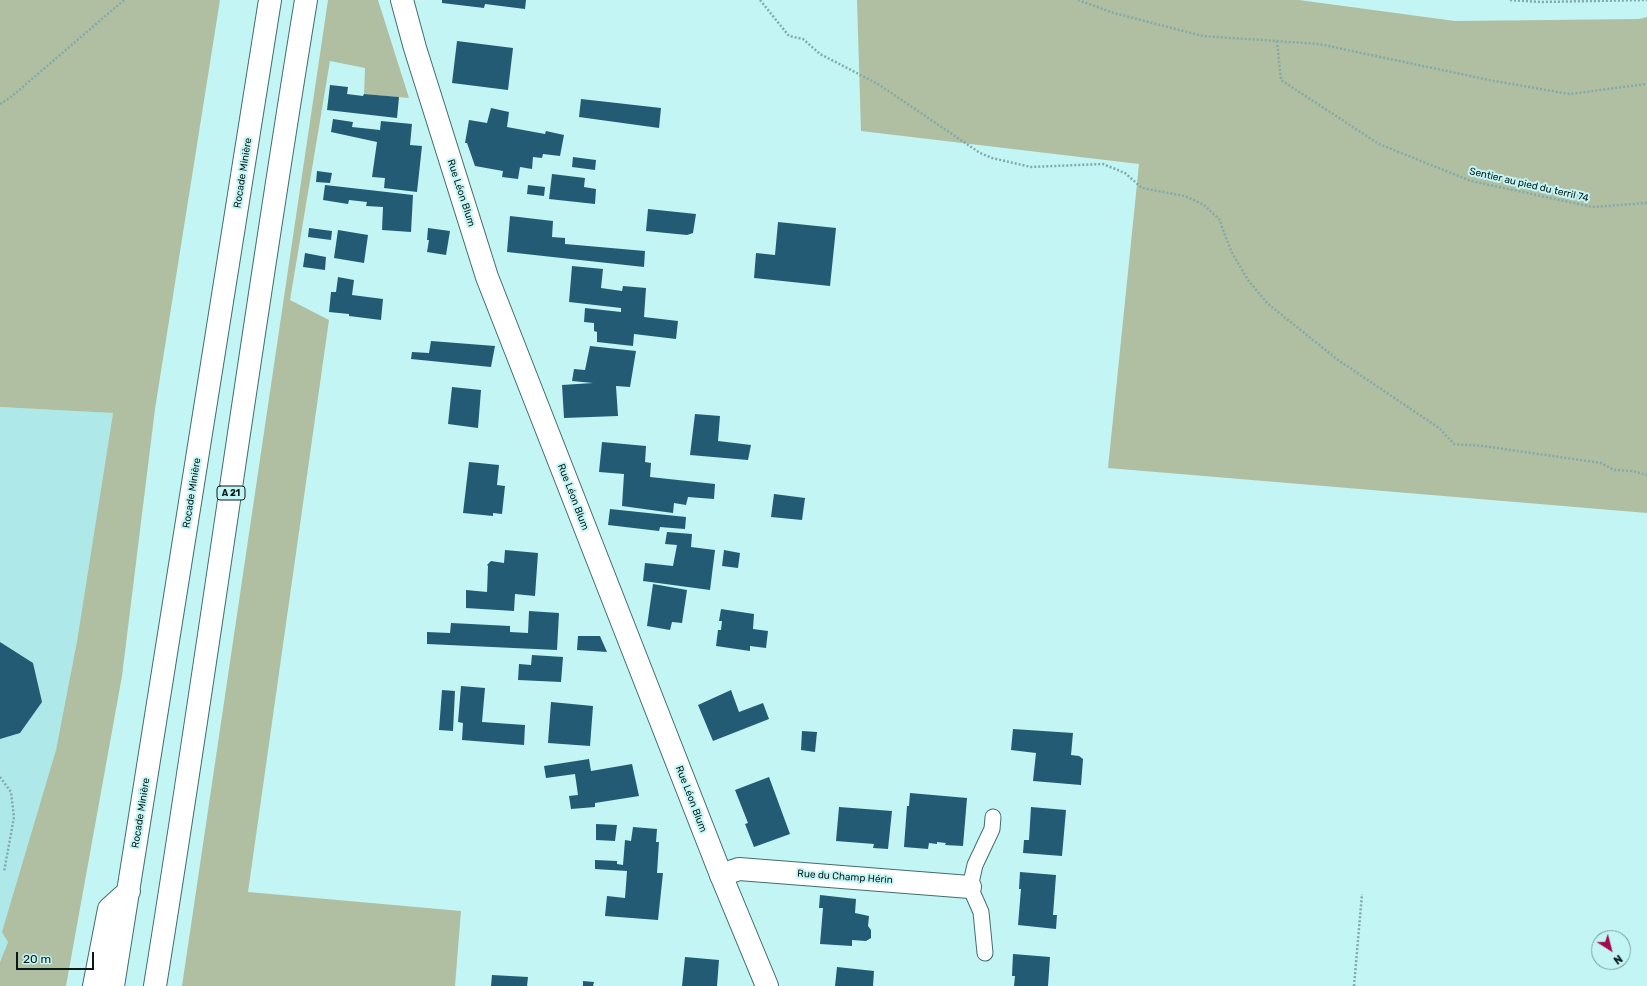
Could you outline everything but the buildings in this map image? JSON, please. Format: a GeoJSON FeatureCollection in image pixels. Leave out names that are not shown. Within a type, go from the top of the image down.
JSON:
{"type":"FeatureCollection","features":[{"type":"Feature","properties":{"kind":"main road","name":"Rocade Minière"},"geometry":{"type":"LineString","coordinates":[[113,986],[270,0]]}},
{"type":"Feature","properties":{"kind":"main road","name":"A 21"},"geometry":{"type":"LineString","coordinates":[[155,986],[188,782],[306,0]]}},
{"type":"Feature","properties":{"kind":"main road","name":"Rue Léon Blum"},"geometry":{"type":"LineString","coordinates":[[402,0],[415,48],[487,277],[721,875],[767,986]]}},
{"type":"Feature","properties":{"kind":"main road","name":"Rue du Champ Hérin"},"geometry":{"type":"LineString","coordinates":[[721,875],[739,869],[970,887]]}},
{"type":"Feature","properties":{"kind":"main road"},"geometry":{"type":"LineString","coordinates":[[94,986],[109,908],[129,891]]}},
{"type":"Feature","properties":{"kind":"lane"},"geometry":{"type":"LineString","coordinates":[[985,953],[981,912],[970,887],[975,865],[992,829],[993,817]]}},
{"type":"Feature","properties":{"kind":"path"},"geometry":{"type":"LineString","coordinates":[[0,104],[12,97],[124,0]]}},
{"type":"Feature","properties":{"kind":"path"},"geometry":{"type":"LineString","coordinates":[[760,0],[790,36],[803,40],[820,54],[878,84],[980,153],[992,158],[1031,167],[1103,164],[1125,173],[1142,188],[1185,196],[1204,205],[1219,219],[1230,251],[1248,280],[1268,304],[1338,360],[1439,428],[1454,444],[1483,446],[1601,463],[1614,470],[1632,471],[1647,476]]}},
{"type":"Feature","properties":{"kind":"path"},"geometry":{"type":"LineString","coordinates":[[1078,0],[1114,13],[1203,36],[1319,44],[1489,80],[1569,94],[1647,84]]}},
{"type":"Feature","properties":{"kind":"path"},"geometry":{"type":"LineString","coordinates":[[1510,0],[1540,2],[1647,0]]}},
{"type":"Feature","properties":{"kind":"path","name":"Sentier au pied du terril 74"},"geometry":{"type":"LineString","coordinates":[[1277,41],[1281,80],[1379,144],[1471,181],[1584,206],[1592,207],[1647,203]]}},
{"type":"Feature","properties":{"kind":"path"},"geometry":{"type":"LineString","coordinates":[[0,777],[11,792],[14,817],[4,872]]}},
{"type":"Feature","properties":{"kind":"path"},"geometry":{"type":"LineString","coordinates":[[1354,986],[1362,894]]}},
{"type":"Feature","properties":{"kind":"shaded area"},"geometry":{"type":"Polygon","coordinates":[[[0,407],[113,413],[77,641],[56,750],[8,942],[0,962],[0,407]]]}},
{"type":"Feature","properties":{"kind":"green space"},"geometry":{"type":"Polygon","coordinates":[[[0,0],[220,0],[155,409],[122,676],[66,986],[0,986],[0,962],[8,942],[2,932],[56,750],[77,641],[113,413],[0,407],[0,0]]]}},
{"type":"Feature","properties":{"kind":"green space"},"geometry":{"type":"Polygon","coordinates":[[[328,0],[378,0],[409,98],[364,94],[365,68],[330,61],[290,300],[329,320],[248,892],[461,911],[455,986],[182,986],[328,0]]]}},
{"type":"Feature","properties":{"kind":"green space"},"geometry":{"type":"Polygon","coordinates":[[[857,0],[1299,0],[1455,21],[1639,19],[1647,17],[1647,513],[1108,468],[1139,164],[861,131],[857,0]]]}}]}
